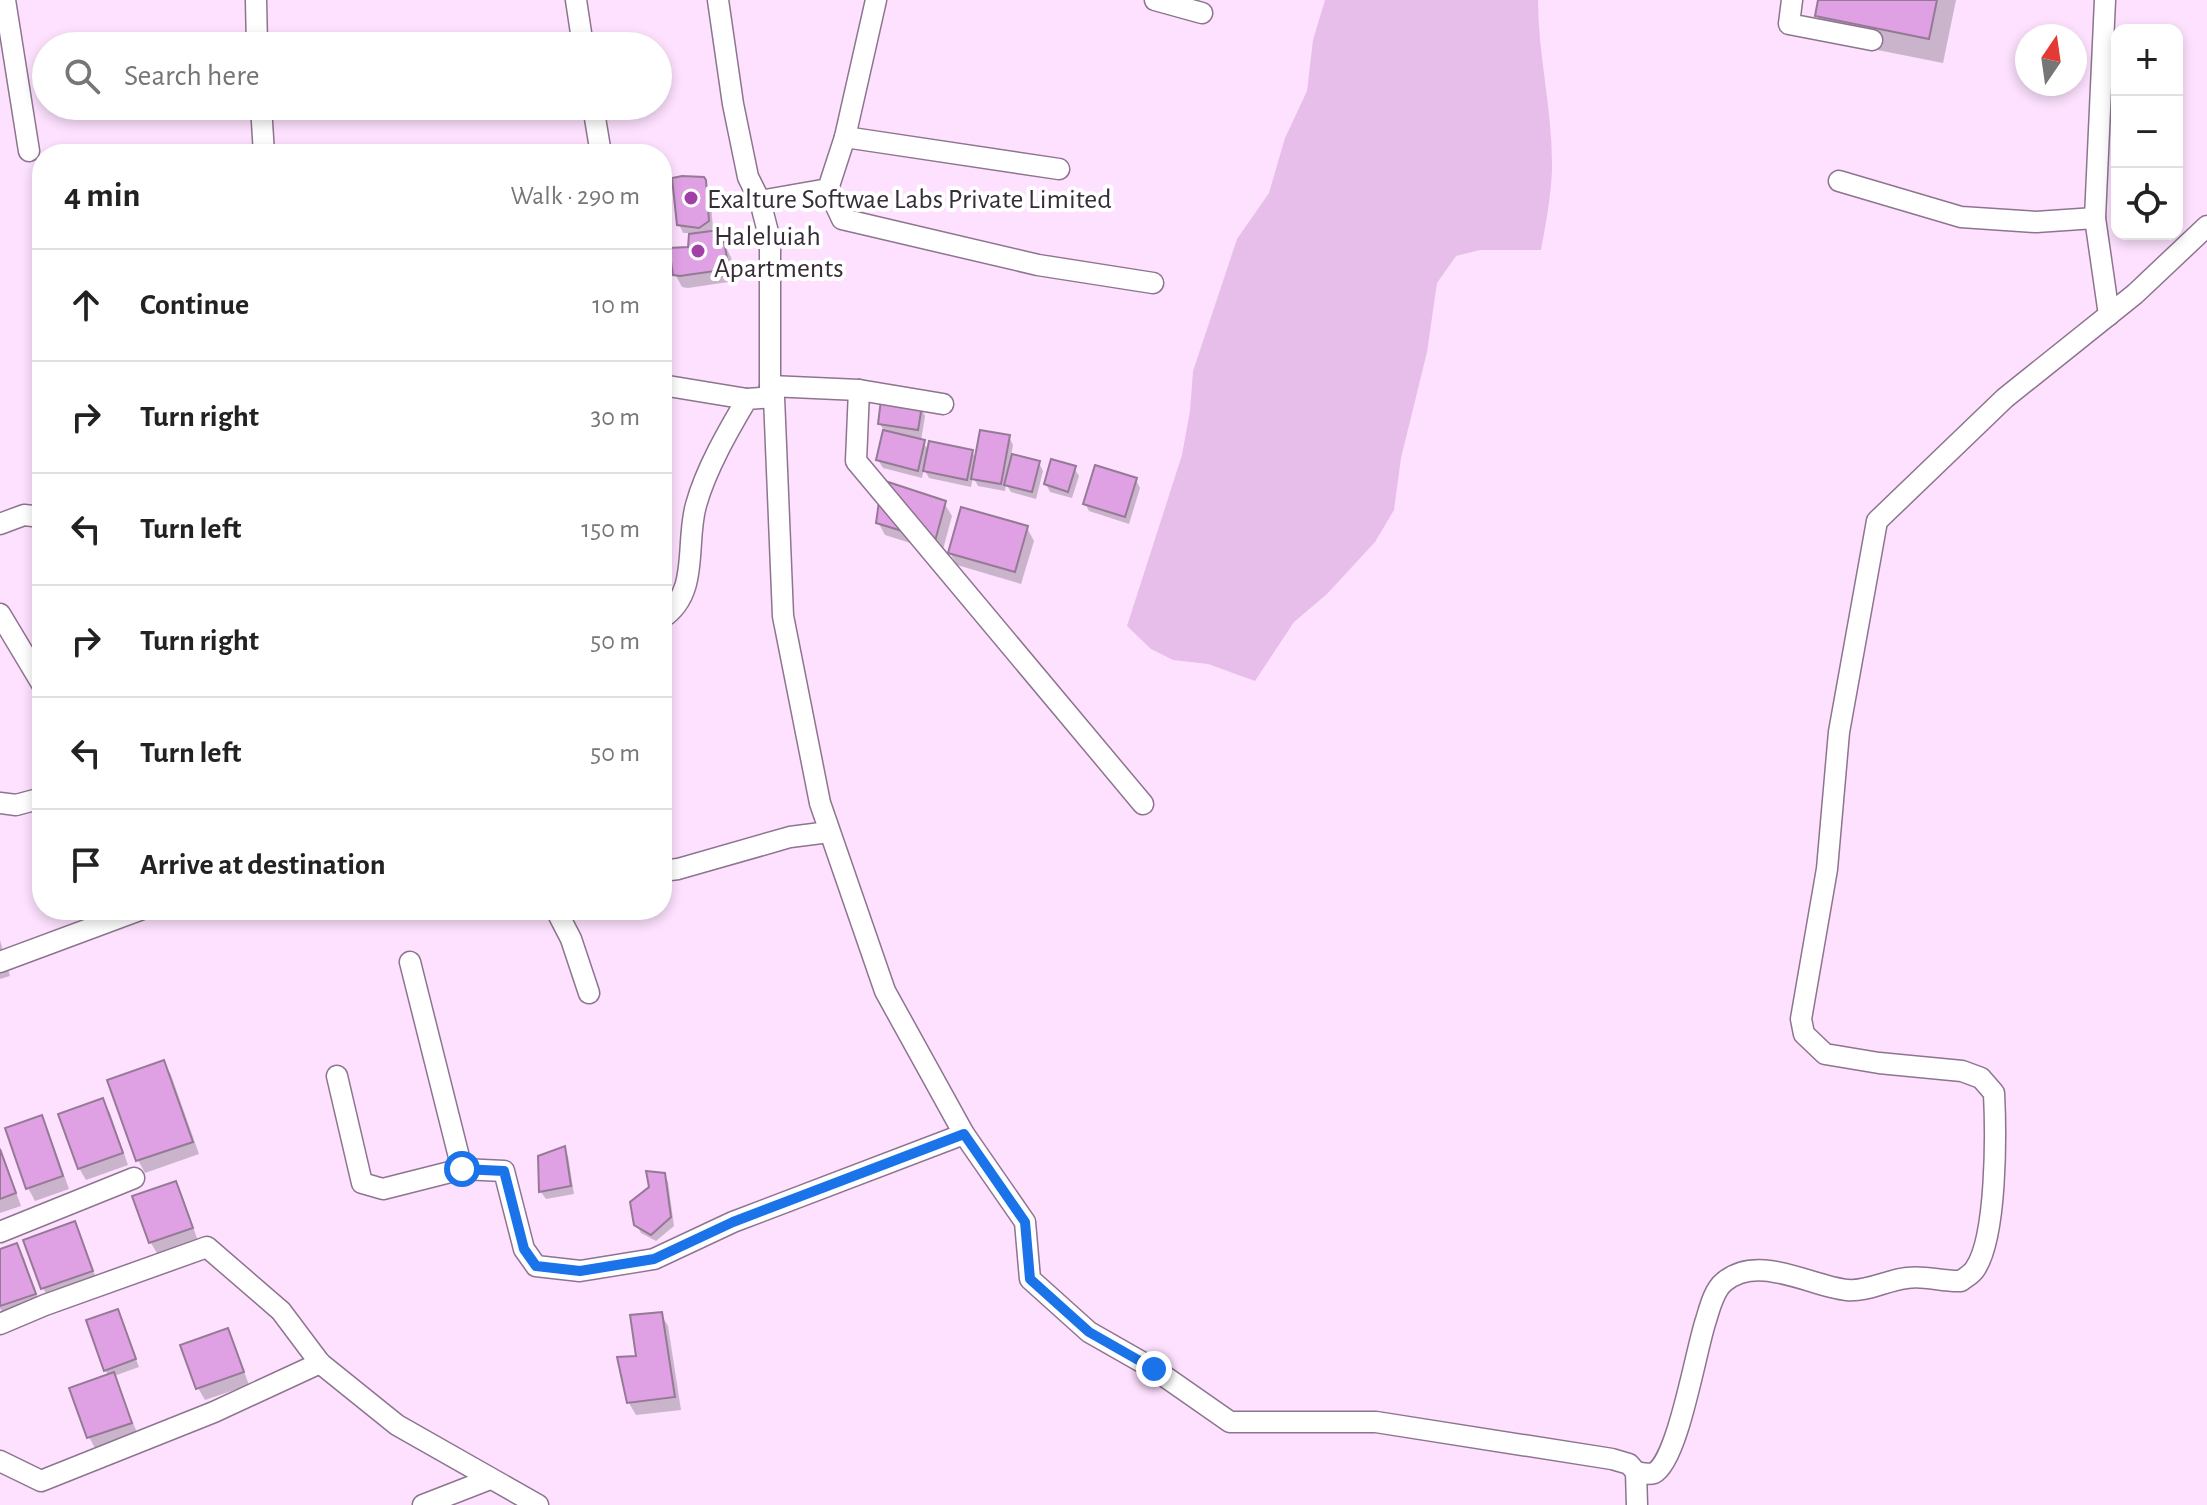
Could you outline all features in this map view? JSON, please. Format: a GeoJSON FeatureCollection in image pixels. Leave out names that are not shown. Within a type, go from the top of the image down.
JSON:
{"type":"FeatureCollection","features":[{"type":"Feature","properties":{"kind":"street"},"geometry":{"type":"LineString","coordinates":[[5,0],[29,151]]}},
{"type":"Feature","properties":{"kind":"street"},"geometry":{"type":"LineString","coordinates":[[256,0],[257,32]]}},
{"type":"Feature","properties":{"kind":"street"},"geometry":{"type":"LineString","coordinates":[[576,0],[581,32]]}},
{"type":"Feature","properties":{"kind":"street"},"geometry":{"type":"LineString","coordinates":[[718,0],[748,177],[760,201],[770,240],[772,392],[783,616],[820,803],[885,991],[964,1134],[1025,1222],[1030,1279],[1089,1332],[1154,1369],[1230,1422],[1376,1422],[1612,1459],[1646,1474],[1655,1472],[1667,1459],[1676,1440],[1700,1337],[1712,1299],[1723,1282],[1742,1273],[1766,1271],[1849,1290],[1910,1277],[1961,1281],[1975,1271],[1983,1253],[1993,1173],[1994,1093],[1989,1084],[1962,1071],[1893,1065],[1825,1054],[1804,1034],[1801,1019],[1827,869],[1839,732],[1877,521],[2005,398],[2109,315],[2207,226]]}},
{"type":"Feature","properties":{"kind":"street"},"geometry":{"type":"LineString","coordinates":[[876,0],[845,137],[828,189],[842,219],[1038,265],[1153,283]]}},
{"type":"Feature","properties":{"kind":"street"},"geometry":{"type":"LineString","coordinates":[[1155,0],[1202,13]]}},
{"type":"Feature","properties":{"kind":"street"},"geometry":{"type":"LineString","coordinates":[[1792,0],[1789,24],[1872,40]]}},
{"type":"Feature","properties":{"kind":"street"},"geometry":{"type":"LineString","coordinates":[[2105,0],[2095,218],[2109,315]]}},
{"type":"Feature","properties":{"kind":"street"},"geometry":{"type":"LineString","coordinates":[[262,120],[263,144]]}},
{"type":"Feature","properties":{"kind":"street"},"geometry":{"type":"LineString","coordinates":[[595,120],[599,144]]}},
{"type":"Feature","properties":{"kind":"street"},"geometry":{"type":"LineString","coordinates":[[845,137],[1059,169]]}},
{"type":"Feature","properties":{"kind":"street"},"geometry":{"type":"LineString","coordinates":[[1839,181],[1961,217],[2036,222],[2095,218]]}},
{"type":"Feature","properties":{"kind":"street"},"geometry":{"type":"LineString","coordinates":[[760,201],[828,189]]}},
{"type":"Feature","properties":{"kind":"street"},"geometry":{"type":"LineString","coordinates":[[672,387],[747,399],[772,392],[859,390],[943,404]]}},
{"type":"Feature","properties":{"kind":"street"},"geometry":{"type":"LineString","coordinates":[[859,390],[856,461],[1143,804]]}},
{"type":"Feature","properties":{"kind":"street"},"geometry":{"type":"LineString","coordinates":[[672,612],[685,591],[696,504],[747,399]]}},
{"type":"Feature","properties":{"kind":"street"},"geometry":{"type":"LineString","coordinates":[[0,524],[24,515],[32,516]]}},
{"type":"Feature","properties":{"kind":"street"},"geometry":{"type":"LineString","coordinates":[[0,614],[32,667]]}},
{"type":"Feature","properties":{"kind":"street"},"geometry":{"type":"LineString","coordinates":[[0,803],[16,805],[32,801]]}},
{"type":"Feature","properties":{"kind":"street"},"geometry":{"type":"LineString","coordinates":[[672,870],[790,837],[829,832]]}},
{"type":"Feature","properties":{"kind":"street"},"geometry":{"type":"LineString","coordinates":[[0,962],[113,920]]}},
{"type":"Feature","properties":{"kind":"street"},"geometry":{"type":"LineString","coordinates":[[561,920],[571,939],[589,993]]}},
{"type":"Feature","properties":{"kind":"street"},"geometry":{"type":"LineString","coordinates":[[410,962],[462,1169]]}},
{"type":"Feature","properties":{"kind":"street"},"geometry":{"type":"LineString","coordinates":[[337,1076],[362,1183],[383,1189],[462,1169],[504,1171],[524,1249],[536,1266],[580,1271],[654,1259],[733,1222],[964,1134]]}},
{"type":"Feature","properties":{"kind":"street"},"geometry":{"type":"LineString","coordinates":[[0,1232],[134,1178]]}},
{"type":"Feature","properties":{"kind":"street"},"geometry":{"type":"LineString","coordinates":[[0,1324],[207,1247],[281,1311],[320,1363],[397,1425],[538,1505]]}},
{"type":"Feature","properties":{"kind":"street"},"geometry":{"type":"LineString","coordinates":[[0,1461],[41,1481],[214,1412],[320,1363]]}},
{"type":"Feature","properties":{"kind":"street"},"geometry":{"type":"LineString","coordinates":[[1636,1472],[1637,1505]]}},
{"type":"Feature","properties":{"kind":"street"},"geometry":{"type":"LineString","coordinates":[[423,1505],[490,1479]]}},
{"type":"Feature","properties":{"kind":"shaded area"},"geometry":{"type":"Polygon","coordinates":[[[1325,0],[1538,0],[1552,148],[1551,189],[1541,250],[1480,250],[1456,256],[1437,283],[1427,352],[1401,458],[1394,510],[1375,542],[1327,594],[1294,622],[1255,681],[1208,664],[1173,660],[1151,649],[1127,626],[1182,455],[1193,371],[1237,239],[1269,193],[1285,138],[1307,91],[1313,40],[1325,0]]]}},
{"type":"Feature","properties":{"kind":"building"},"geometry":{"type":"Polygon","coordinates":[[[1818,0],[1937,0],[1929,39],[1815,16],[1818,0]]]}},
{"type":"Feature","properties":{"kind":"building","name":"Exalture Softwae Labs Private Limited"},"geometry":{"type":"Polygon","coordinates":[[[704,177],[706,180],[709,221],[699,228],[677,225],[672,178],[704,177]]]}},
{"type":"Feature","properties":{"kind":"building","name":"Haleluiah Apartments"},"geometry":{"type":"Polygon","coordinates":[[[719,230],[729,269],[673,275],[672,248],[688,247],[689,234],[719,230]]]}},
{"type":"Feature","properties":{"kind":"building"},"geometry":{"type":"Polygon","coordinates":[[[881,400],[922,406],[918,430],[878,424],[881,400]]]}},
{"type":"Feature","properties":{"kind":"building"},"geometry":{"type":"Polygon","coordinates":[[[883,430],[925,440],[918,471],[876,460],[883,430]]]}},
{"type":"Feature","properties":{"kind":"building"},"geometry":{"type":"Polygon","coordinates":[[[980,430],[1010,435],[1001,484],[971,479],[980,430]]]}},
{"type":"Feature","properties":{"kind":"building"},"geometry":{"type":"Polygon","coordinates":[[[929,441],[973,450],[967,480],[923,471],[929,441]]]}},
{"type":"Feature","properties":{"kind":"building"},"geometry":{"type":"Polygon","coordinates":[[[1012,454],[1040,461],[1032,492],[1004,485],[1012,454]]]}},
{"type":"Feature","properties":{"kind":"building"},"geometry":{"type":"Polygon","coordinates":[[[1051,459],[1076,466],[1068,492],[1044,484],[1051,459]]]}},
{"type":"Feature","properties":{"kind":"building"},"geometry":{"type":"Polygon","coordinates":[[[1095,465],[1137,478],[1125,517],[1083,504],[1095,465]]]}},
{"type":"Feature","properties":{"kind":"building"},"geometry":{"type":"Polygon","coordinates":[[[882,480],[946,501],[935,541],[876,523],[882,480]]]}},
{"type":"Feature","properties":{"kind":"building"},"geometry":{"type":"Polygon","coordinates":[[[961,507],[1028,526],[1015,572],[948,553],[961,507]]]}},
{"type":"Feature","properties":{"kind":"building"},"geometry":{"type":"Polygon","coordinates":[[[164,1060],[193,1142],[136,1161],[107,1080],[164,1060]]]}},
{"type":"Feature","properties":{"kind":"building"},"geometry":{"type":"Polygon","coordinates":[[[103,1098],[123,1153],[78,1169],[58,1114],[103,1098]]]}},
{"type":"Feature","properties":{"kind":"building"},"geometry":{"type":"Polygon","coordinates":[[[42,1115],[63,1176],[26,1189],[5,1128],[42,1115]]]}},
{"type":"Feature","properties":{"kind":"building"},"geometry":{"type":"Polygon","coordinates":[[[565,1146],[571,1186],[539,1192],[538,1156],[565,1146]]]}},
{"type":"Feature","properties":{"kind":"building"},"geometry":{"type":"Polygon","coordinates":[[[0,1149],[16,1193],[0,1199],[0,1149]]]}},
{"type":"Feature","properties":{"kind":"building"},"geometry":{"type":"Polygon","coordinates":[[[646,1171],[665,1173],[671,1217],[651,1235],[634,1225],[630,1202],[649,1187],[646,1171]]]}},
{"type":"Feature","properties":{"kind":"building"},"geometry":{"type":"Polygon","coordinates":[[[176,1181],[193,1228],[149,1243],[132,1196],[176,1181]]]}},
{"type":"Feature","properties":{"kind":"building"},"geometry":{"type":"Polygon","coordinates":[[[75,1221],[93,1271],[41,1289],[23,1240],[75,1221]]]}},
{"type":"Feature","properties":{"kind":"building"},"geometry":{"type":"Polygon","coordinates":[[[17,1243],[36,1294],[0,1306],[0,1249],[17,1243]]]}},
{"type":"Feature","properties":{"kind":"building"},"geometry":{"type":"Polygon","coordinates":[[[118,1309],[136,1359],[104,1371],[86,1320],[118,1309]]]}},
{"type":"Feature","properties":{"kind":"building"},"geometry":{"type":"Polygon","coordinates":[[[662,1312],[675,1397],[627,1403],[617,1357],[636,1356],[630,1315],[662,1312]]]}},
{"type":"Feature","properties":{"kind":"building"},"geometry":{"type":"Polygon","coordinates":[[[228,1328],[244,1372],[196,1389],[180,1345],[228,1328]]]}},
{"type":"Feature","properties":{"kind":"building"},"geometry":{"type":"Polygon","coordinates":[[[114,1372],[132,1423],[87,1438],[69,1388],[114,1372]]]}},
{"type":"Feature","properties":{"kind":"place","name":"Exalture Softwae Labs Private Limited"},"geometry":{"type":"Point","coordinates":[691,198]}},
{"type":"Feature","properties":{"kind":"place","name":"Haleluiah Apartments"},"geometry":{"type":"Point","coordinates":[698,251]}},
{"type":"Feature","properties":{"kind":"route"},"geometry":{"type":"LineString","coordinates":[[462,1169],[504,1171],[524,1249],[536,1266],[580,1271],[654,1259],[733,1222],[964,1134],[1025,1222],[1030,1279],[1089,1332],[1154,1369]]}}]}
